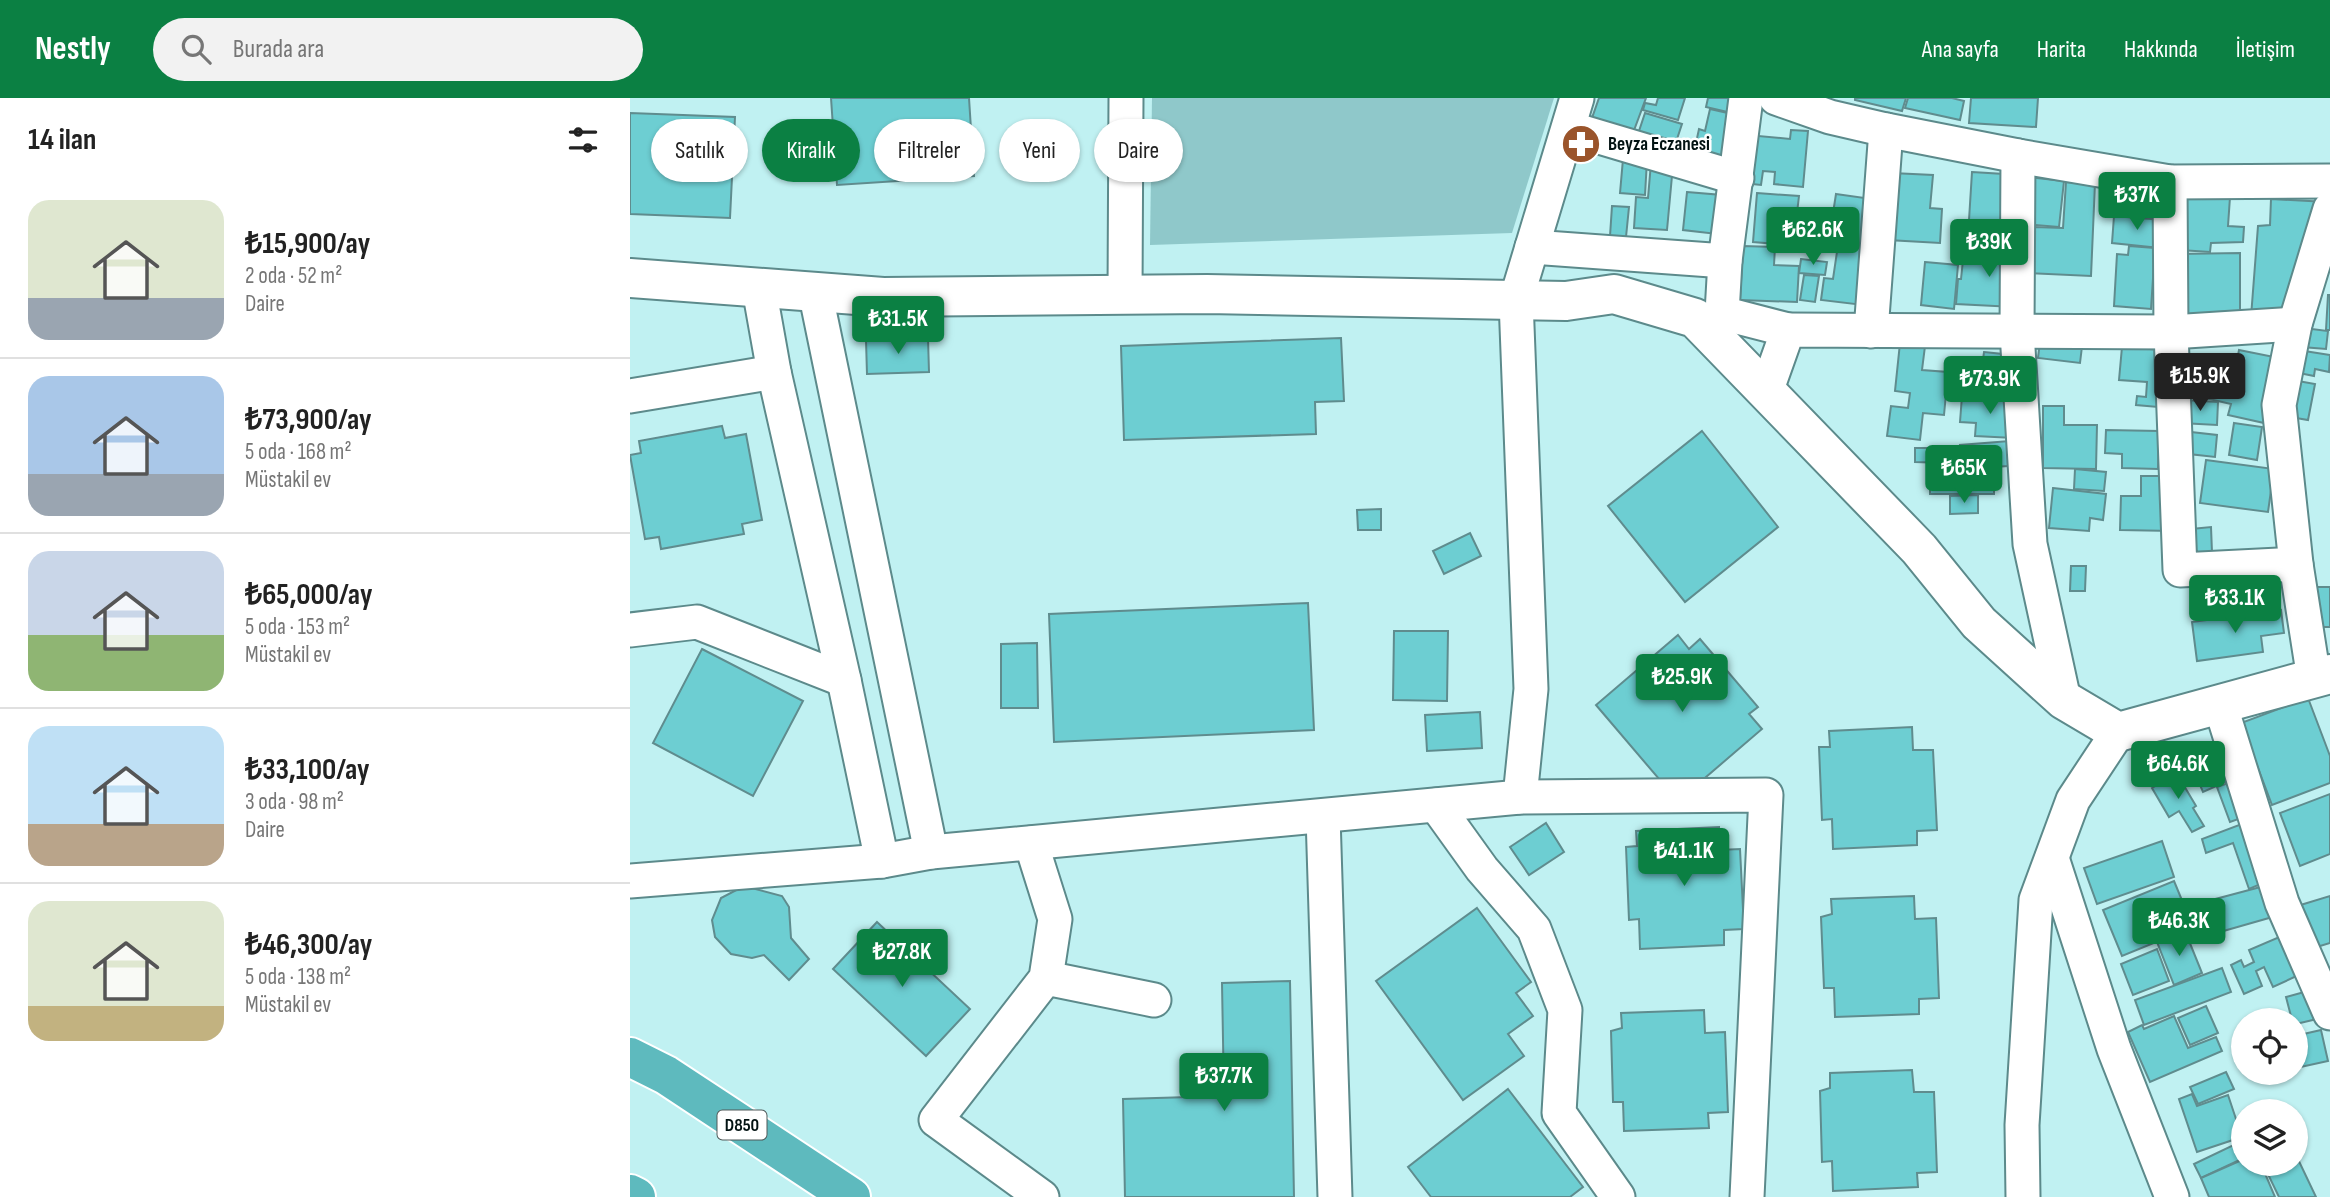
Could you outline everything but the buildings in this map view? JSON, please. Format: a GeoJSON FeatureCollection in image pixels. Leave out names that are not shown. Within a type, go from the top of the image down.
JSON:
{"type":"FeatureCollection","features":[{"type":"Feature","properties":{"kind":"highway","name":"D850"},"geometry":{"type":"LineString","coordinates":[[630,1058],[666,1075],[850,1197]]}},
{"type":"Feature","properties":{"kind":"highway"},"geometry":{"type":"LineString","coordinates":[[630,1194],[636,1197]]}},
{"type":"Feature","properties":{"kind":"street"},"geometry":{"type":"LineString","coordinates":[[1125,295],[1126,98]]}},
{"type":"Feature","properties":{"kind":"street"},"geometry":{"type":"LineString","coordinates":[[1746,98],[1725,261],[1722,313],[1787,330],[2171,332],[2295,324]]}},
{"type":"Feature","properties":{"kind":"street"},"geometry":{"type":"LineString","coordinates":[[1776,98],[1830,117],[1886,130],[2170,182],[2330,181]]}},
{"type":"Feature","properties":{"kind":"street"},"geometry":{"type":"LineString","coordinates":[[1520,797],[1531,690],[1516,300],[1573,113],[1737,178]]}},
{"type":"Feature","properties":{"kind":"street"},"geometry":{"type":"LineString","coordinates":[[1871,331],[1886,130]]}},
{"type":"Feature","properties":{"kind":"street"},"geometry":{"type":"LineString","coordinates":[[2018,156],[2017,332],[2030,544],[2064,700]]}},
{"type":"Feature","properties":{"kind":"street"},"geometry":{"type":"LineString","coordinates":[[2170,182],[2171,332],[2180,570],[2296,564]]}},
{"type":"Feature","properties":{"kind":"street"},"geometry":{"type":"LineString","coordinates":[[2023,1197],[2022,1125],[2036,900],[2073,800],[2118,732],[2322,676],[2296,564],[2279,405],[2295,324],[2330,209]]}},
{"type":"Feature","properties":{"kind":"street"},"geometry":{"type":"LineString","coordinates":[[1532,247],[1725,261]]}},
{"type":"Feature","properties":{"kind":"street"},"geometry":{"type":"LineString","coordinates":[[630,278],[883,297],[1207,294],[1566,301],[1614,294],[1695,318],[1919,550],[1979,623],[2064,700],[2118,732]]}},
{"type":"Feature","properties":{"kind":"street"},"geometry":{"type":"LineString","coordinates":[[759,288],[774,372],[882,861]]}},
{"type":"Feature","properties":{"kind":"street"},"geometry":{"type":"LineString","coordinates":[[815,292],[931,852]]}},
{"type":"Feature","properties":{"kind":"street"},"geometry":{"type":"LineString","coordinates":[[1766,392],[1787,330]]}},
{"type":"Feature","properties":{"kind":"street"},"geometry":{"type":"LineString","coordinates":[[630,397],[774,372]]}},
{"type":"Feature","properties":{"kind":"street"},"geometry":{"type":"LineString","coordinates":[[630,630],[697,622],[844,680]]}},
{"type":"Feature","properties":{"kind":"street"},"geometry":{"type":"LineString","coordinates":[[2220,704],[2282,903],[2330,1013]]}},
{"type":"Feature","properties":{"kind":"street"},"geometry":{"type":"LineString","coordinates":[[630,881],[882,861],[931,852],[1520,797],[1766,795],[1747,1197]]}},
{"type":"Feature","properties":{"kind":"street"},"geometry":{"type":"LineString","coordinates":[[1436,805],[1482,869],[1534,929],[1565,1010],[1559,1113],[1618,1197]]}},
{"type":"Feature","properties":{"kind":"street"},"geometry":{"type":"LineString","coordinates":[[1323,816],[1335,1197]]}},
{"type":"Feature","properties":{"kind":"street"},"geometry":{"type":"LineString","coordinates":[[1031,843],[1055,919],[1046,978],[936,1120],[1042,1197]]}},
{"type":"Feature","properties":{"kind":"street"},"geometry":{"type":"LineString","coordinates":[[2052,858],[2114,1049],[2172,1197]]}},
{"type":"Feature","properties":{"kind":"street"},"geometry":{"type":"LineString","coordinates":[[1046,978],[1154,1000]]}},
{"type":"Feature","properties":{"kind":"shaded area"},"geometry":{"type":"Polygon","coordinates":[[[1152,98],[1554,98],[1512,233],[1150,245],[1151,182],[1183,182],[1183,119],[1152,119],[1152,98]]]}},
{"type":"Feature","properties":{"kind":"place","name":"Beyza Eczanesi"},"geometry":{"type":"Point","coordinates":[1581,144]}}]}
